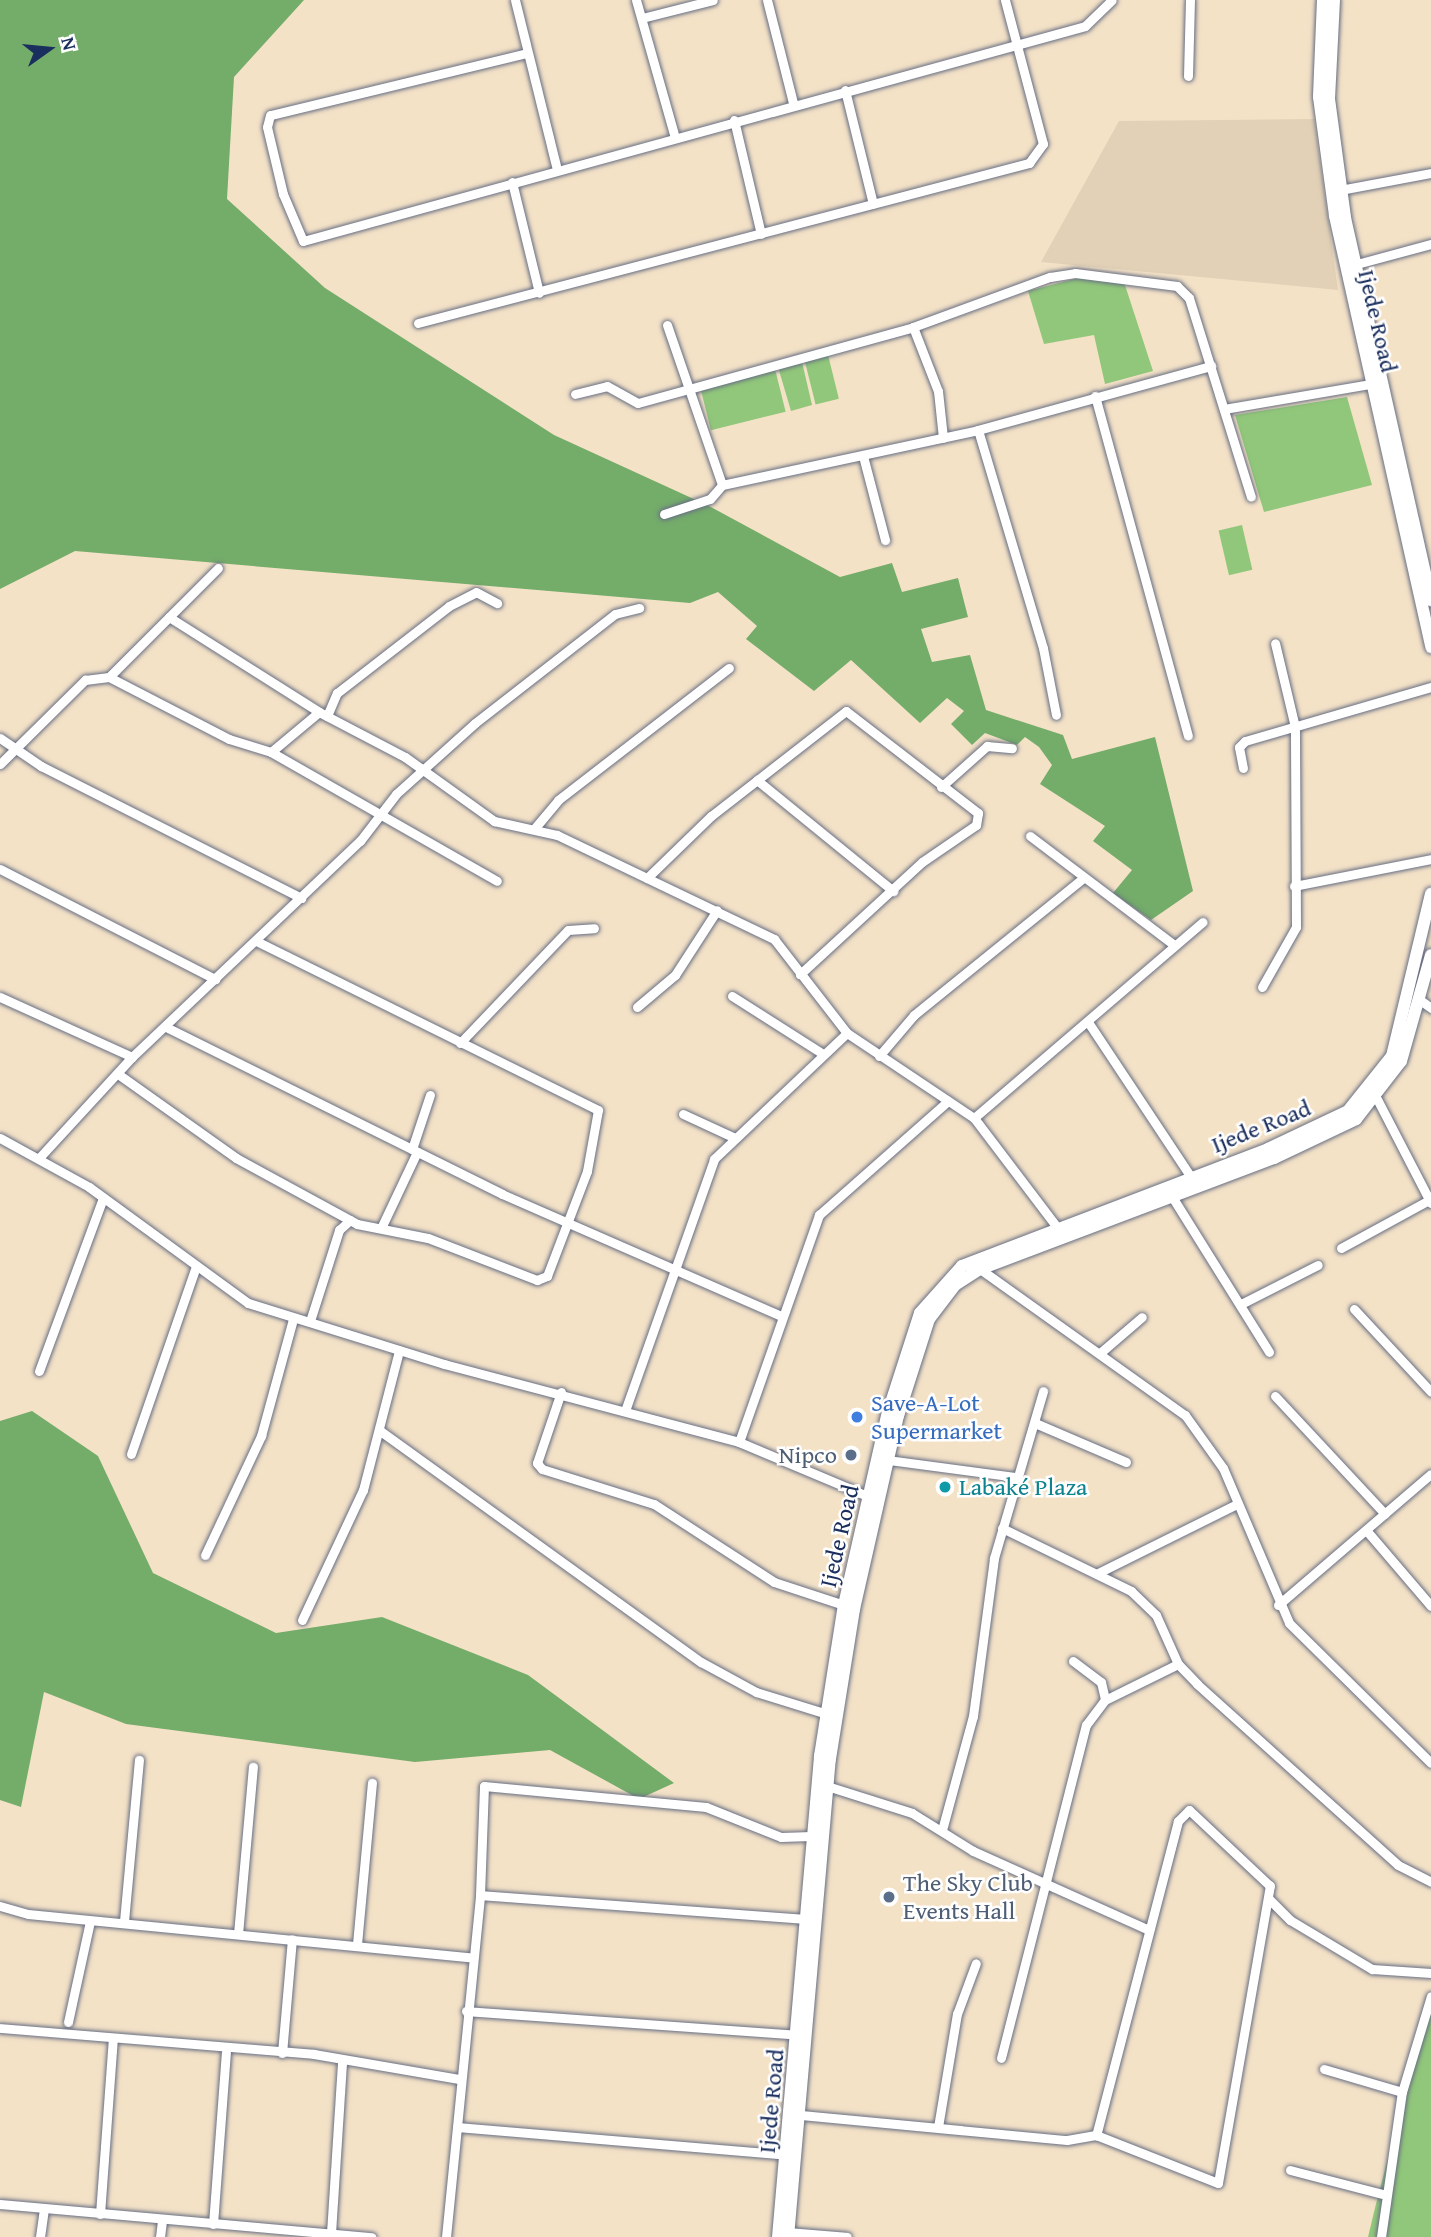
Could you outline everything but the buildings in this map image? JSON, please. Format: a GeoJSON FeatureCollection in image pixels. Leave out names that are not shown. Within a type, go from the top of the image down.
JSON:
{"type":"FeatureCollection","features":[{"type":"Feature","properties":{"kind":"main road","name":"Ijede Road"},"geometry":{"type":"LineString","coordinates":[[1323,0],[1319,97],[1363,330],[1431,600]]}},
{"type":"Feature","properties":{"kind":"main road","name":"Ijede Road"},"geometry":{"type":"LineString","coordinates":[[1334,0],[1328,99],[1340,190],[1371,384],[1431,647]]}},
{"type":"Feature","properties":{"kind":"main road","name":"Ijede Road"},"geometry":{"type":"LineString","coordinates":[[785,2235],[787,2155],[811,1836],[844,1605],[905,1353],[933,1294],[962,1266],[1056,1226],[1191,1177],[1334,1118],[1368,1093],[1392,1056],[1431,894]]}},
{"type":"Feature","properties":{"kind":"main road","name":"Ijede Road"},"geometry":{"type":"LineString","coordinates":[[785,2235],[801,2115],[827,1786],[854,1609],[888,1460],[929,1319],[956,1285],[980,1269],[1296,1147],[1356,1119],[1377,1099],[1401,1061],[1431,955]]}},
{"type":"Feature","properties":{"kind":"street"},"geometry":{"type":"LineString","coordinates":[[515,0],[556,166]]}},
{"type":"Feature","properties":{"kind":"street"},"geometry":{"type":"LineString","coordinates":[[636,0],[674,134]]}},
{"type":"Feature","properties":{"kind":"street"},"geometry":{"type":"LineString","coordinates":[[642,18],[713,0]]}},
{"type":"Feature","properties":{"kind":"street"},"geometry":{"type":"LineString","coordinates":[[767,0],[793,103]]}},
{"type":"Feature","properties":{"kind":"street"},"geometry":{"type":"LineString","coordinates":[[418,323],[873,204],[1040,156],[1043,144],[1019,44],[1005,0]]}},
{"type":"Feature","properties":{"kind":"street"},"geometry":{"type":"LineString","coordinates":[[527,53],[310,104],[267,121],[290,215],[310,242],[512,182],[556,166],[1094,22],[1112,0]]}},
{"type":"Feature","properties":{"kind":"street"},"geometry":{"type":"LineString","coordinates":[[1188,76],[1190,0]]}},
{"type":"Feature","properties":{"kind":"street"},"geometry":{"type":"LineString","coordinates":[[845,90],[873,204]]}},
{"type":"Feature","properties":{"kind":"street"},"geometry":{"type":"LineString","coordinates":[[734,120],[761,234]]}},
{"type":"Feature","properties":{"kind":"street"},"geometry":{"type":"LineString","coordinates":[[1340,190],[1431,173]]}},
{"type":"Feature","properties":{"kind":"street"},"geometry":{"type":"LineString","coordinates":[[512,182],[539,293]]}},
{"type":"Feature","properties":{"kind":"street"},"geometry":{"type":"LineString","coordinates":[[1353,265],[1431,244]]}},
{"type":"Feature","properties":{"kind":"street"},"geometry":{"type":"LineString","coordinates":[[575,394],[607,386],[638,402],[685,390],[733,372],[913,327],[1049,277],[1108,276],[1184,290],[1211,366],[1251,496]]}},
{"type":"Feature","properties":{"kind":"street"},"geometry":{"type":"LineString","coordinates":[[667,325],[685,390],[722,485]]}},
{"type":"Feature","properties":{"kind":"street"},"geometry":{"type":"LineString","coordinates":[[913,327],[938,391],[943,438]]}},
{"type":"Feature","properties":{"kind":"street"},"geometry":{"type":"LineString","coordinates":[[664,514],[710,499],[722,485],[978,430],[1211,366]]}},
{"type":"Feature","properties":{"kind":"street"},"geometry":{"type":"LineString","coordinates":[[1224,410],[1371,384]]}},
{"type":"Feature","properties":{"kind":"street"},"geometry":{"type":"LineString","coordinates":[[1095,396],[1188,735]]}},
{"type":"Feature","properties":{"kind":"street"},"geometry":{"type":"LineString","coordinates":[[978,430],[1043,648],[1056,715]]}},
{"type":"Feature","properties":{"kind":"street"},"geometry":{"type":"LineString","coordinates":[[863,456],[885,540]]}},
{"type":"Feature","properties":{"kind":"street"},"geometry":{"type":"LineString","coordinates":[[109,677],[218,568]]}},
{"type":"Feature","properties":{"kind":"street"},"geometry":{"type":"LineString","coordinates":[[271,752],[323,714],[337,693],[449,606],[476,592],[497,603]]}},
{"type":"Feature","properties":{"kind":"street"},"geometry":{"type":"LineString","coordinates":[[39,1158],[132,1057],[168,1028],[215,979],[258,942],[382,817],[423,770],[615,614],[639,608]]}},
{"type":"Feature","properties":{"kind":"street"},"geometry":{"type":"LineString","coordinates":[[169,617],[323,714],[423,770],[494,821],[534,829],[647,877],[774,939],[847,1033],[974,1118],[1056,1226]]}},
{"type":"Feature","properties":{"kind":"street"},"geometry":{"type":"LineString","coordinates":[[1262,987],[1292,942],[1295,727],[1275,643]]}},
{"type":"Feature","properties":{"kind":"street"},"geometry":{"type":"LineString","coordinates":[[534,829],[558,800],[729,668]]}},
{"type":"Feature","properties":{"kind":"street"},"geometry":{"type":"LineString","coordinates":[[0,764],[85,680],[109,677],[229,739],[271,752],[497,881]]}},
{"type":"Feature","properties":{"kind":"street"},"geometry":{"type":"LineString","coordinates":[[1243,768],[1241,743],[1431,687]]}},
{"type":"Feature","properties":{"kind":"street"},"geometry":{"type":"LineString","coordinates":[[647,877],[757,780],[846,711],[978,813],[976,825],[893,891],[800,974]]}},
{"type":"Feature","properties":{"kind":"street"},"geometry":{"type":"LineString","coordinates":[[0,738],[12,751],[300,898]]}},
{"type":"Feature","properties":{"kind":"street"},"geometry":{"type":"LineString","coordinates":[[941,787],[987,746],[1012,748]]}},
{"type":"Feature","properties":{"kind":"street"},"geometry":{"type":"LineString","coordinates":[[757,780],[893,891]]}},
{"type":"Feature","properties":{"kind":"street"},"geometry":{"type":"LineString","coordinates":[[1030,835],[1174,945]]}},
{"type":"Feature","properties":{"kind":"street"},"geometry":{"type":"LineString","coordinates":[[1294,886],[1431,859]]}},
{"type":"Feature","properties":{"kind":"street"},"geometry":{"type":"LineString","coordinates":[[0,869],[215,979]]}},
{"type":"Feature","properties":{"kind":"street"},"geometry":{"type":"LineString","coordinates":[[879,1056],[914,1015],[1083,878]]}},
{"type":"Feature","properties":{"kind":"street"},"geometry":{"type":"LineString","coordinates":[[638,1007],[675,975],[717,910]]}},
{"type":"Feature","properties":{"kind":"street"},"geometry":{"type":"LineString","coordinates":[[974,1118],[1203,922]]}},
{"type":"Feature","properties":{"kind":"street"},"geometry":{"type":"LineString","coordinates":[[460,1043],[568,930],[594,928]]}},
{"type":"Feature","properties":{"kind":"street"},"geometry":{"type":"LineString","coordinates":[[118,1074],[236,1158],[350,1220],[382,1226],[537,1279],[549,1272],[569,1221],[600,1113],[258,942]]}},
{"type":"Feature","properties":{"kind":"street"},"geometry":{"type":"LineString","coordinates":[[732,996],[823,1054]]}},
{"type":"Feature","properties":{"kind":"street"},"geometry":{"type":"LineString","coordinates":[[0,997],[132,1057]]}},
{"type":"Feature","properties":{"kind":"street"},"geometry":{"type":"LineString","coordinates":[[1420,1000],[1431,1008]]}},
{"type":"Feature","properties":{"kind":"street"},"geometry":{"type":"LineString","coordinates":[[1088,1023],[1191,1177]]}},
{"type":"Feature","properties":{"kind":"street"},"geometry":{"type":"LineString","coordinates":[[168,1028],[414,1151],[781,1316]]}},
{"type":"Feature","properties":{"kind":"street"},"geometry":{"type":"LineString","coordinates":[[626,1408],[707,1172],[735,1138],[847,1033]]}},
{"type":"Feature","properties":{"kind":"street"},"geometry":{"type":"LineString","coordinates":[[382,1226],[414,1151],[430,1096]]}},
{"type":"Feature","properties":{"kind":"street"},"geometry":{"type":"LineString","coordinates":[[1341,1248],[1430,1202],[1377,1099]]}},
{"type":"Feature","properties":{"kind":"street"},"geometry":{"type":"LineString","coordinates":[[739,1442],[781,1316],[819,1215],[948,1101]]}},
{"type":"Feature","properties":{"kind":"street"},"geometry":{"type":"LineString","coordinates":[[682,1114],[735,1138]]}},
{"type":"Feature","properties":{"kind":"street"},"geometry":{"type":"LineString","coordinates":[[2,1143],[39,1158],[103,1198],[233,1296],[293,1319],[310,1321],[399,1351],[626,1408],[739,1442],[870,1497]]}},
{"type":"Feature","properties":{"kind":"street"},"geometry":{"type":"LineString","coordinates":[[1171,1195],[1269,1352]]}},
{"type":"Feature","properties":{"kind":"street"},"geometry":{"type":"LineString","coordinates":[[38,1371],[103,1198]]}},
{"type":"Feature","properties":{"kind":"street"},"geometry":{"type":"LineString","coordinates":[[310,1321],[340,1230],[350,1220]]}},
{"type":"Feature","properties":{"kind":"street"},"geometry":{"type":"LineString","coordinates":[[1241,1304],[1318,1265]]}},
{"type":"Feature","properties":{"kind":"street"},"geometry":{"type":"LineString","coordinates":[[131,1454],[195,1269]]}},
{"type":"Feature","properties":{"kind":"street"},"geometry":{"type":"LineString","coordinates":[[980,1269],[1185,1415],[1213,1451],[1278,1605],[1303,1639],[1343,1671],[1431,1763]]}},
{"type":"Feature","properties":{"kind":"street"},"geometry":{"type":"LineString","coordinates":[[1354,1309],[1431,1392]]}},
{"type":"Feature","properties":{"kind":"street"},"geometry":{"type":"LineString","coordinates":[[1100,1353],[1142,1317]]}},
{"type":"Feature","properties":{"kind":"street"},"geometry":{"type":"LineString","coordinates":[[205,1555],[261,1436],[293,1319]]}},
{"type":"Feature","properties":{"kind":"street"},"geometry":{"type":"LineString","coordinates":[[302,1620],[363,1490],[399,1351]]}},
{"type":"Feature","properties":{"kind":"street"},"geometry":{"type":"LineString","coordinates":[[942,1830],[973,1716],[1002,1528],[1043,1391]]}},
{"type":"Feature","properties":{"kind":"street"},"geometry":{"type":"LineString","coordinates":[[561,1392],[537,1464],[542,1469],[654,1504],[774,1582],[844,1605]]}},
{"type":"Feature","properties":{"kind":"street"},"geometry":{"type":"LineString","coordinates":[[1275,1396],[1385,1514]]}},
{"type":"Feature","properties":{"kind":"street"},"geometry":{"type":"LineString","coordinates":[[1035,1423],[1126,1462]]}},
{"type":"Feature","properties":{"kind":"street"},"geometry":{"type":"LineString","coordinates":[[379,1430],[701,1662],[756,1692],[827,1714]]}},
{"type":"Feature","properties":{"kind":"street"},"geometry":{"type":"LineString","coordinates":[[888,1460],[1016,1477]]}},
{"type":"Feature","properties":{"kind":"street"},"geometry":{"type":"LineString","coordinates":[[1278,1605],[1431,1474]]}},
{"type":"Feature","properties":{"kind":"street"},"geometry":{"type":"LineString","coordinates":[[1098,1573],[1237,1504]]}},
{"type":"Feature","properties":{"kind":"street"},"geometry":{"type":"LineString","coordinates":[[1002,1528],[1131,1591],[1156,1615],[1178,1664],[1398,1865],[1431,1882]]}},
{"type":"Feature","properties":{"kind":"street"},"geometry":{"type":"LineString","coordinates":[[1366,1530],[1431,1606]]}},
{"type":"Feature","properties":{"kind":"street"},"geometry":{"type":"LineString","coordinates":[[1073,1661],[1101,1682],[1105,1700]]}},
{"type":"Feature","properties":{"kind":"street"},"geometry":{"type":"LineString","coordinates":[[1001,2058],[1078,1744],[1105,1700],[1178,1664]]}},
{"type":"Feature","properties":{"kind":"street"},"geometry":{"type":"LineString","coordinates":[[124,1921],[139,1760]]}},
{"type":"Feature","properties":{"kind":"street"},"geometry":{"type":"LineString","coordinates":[[238,1934],[253,1767]]}},
{"type":"Feature","properties":{"kind":"street"},"geometry":{"type":"LineString","coordinates":[[357,1944],[372,1783]]}},
{"type":"Feature","properties":{"kind":"street"},"geometry":{"type":"LineString","coordinates":[[446,2237],[469,1958],[480,1895],[484,1786],[706,1807],[781,1837],[811,1836]]}},
{"type":"Feature","properties":{"kind":"street"},"geometry":{"type":"LineString","coordinates":[[827,1786],[912,1813],[1046,1883],[1149,1930]]}},
{"type":"Feature","properties":{"kind":"street"},"geometry":{"type":"LineString","coordinates":[[801,2115],[1067,2140],[1096,2135],[1218,2183],[1270,1886],[1252,1864],[1189,1810],[1180,1816],[1096,2135]]}},
{"type":"Feature","properties":{"kind":"street"},"geometry":{"type":"LineString","coordinates":[[480,1895],[805,1919]]}},
{"type":"Feature","properties":{"kind":"street"},"geometry":{"type":"LineString","coordinates":[[1269,1899],[1290,1920],[1372,1969],[1431,1973]]}},
{"type":"Feature","properties":{"kind":"street"},"geometry":{"type":"LineString","coordinates":[[0,1906],[90,1921],[124,1921],[469,1958]]}},
{"type":"Feature","properties":{"kind":"street"},"geometry":{"type":"LineString","coordinates":[[68,2022],[90,1921]]}},
{"type":"Feature","properties":{"kind":"street"},"geometry":{"type":"LineString","coordinates":[[282,2053],[292,1940]]}},
{"type":"Feature","properties":{"kind":"street"},"geometry":{"type":"LineString","coordinates":[[938,2127],[957,2014],[976,1964]]}},
{"type":"Feature","properties":{"kind":"street"},"geometry":{"type":"LineString","coordinates":[[1381,2237],[1382,2194],[1402,2092],[1431,1996]]}},
{"type":"Feature","properties":{"kind":"street"},"geometry":{"type":"LineString","coordinates":[[466,2011],[798,2035]]}},
{"type":"Feature","properties":{"kind":"street"},"geometry":{"type":"LineString","coordinates":[[0,2028],[226,2052],[282,2053],[342,2063],[397,2063],[459,2079]]}},
{"type":"Feature","properties":{"kind":"street"},"geometry":{"type":"LineString","coordinates":[[100,2214],[113,2039]]}},
{"type":"Feature","properties":{"kind":"street"},"geometry":{"type":"LineString","coordinates":[[214,2224],[226,2052]]}},
{"type":"Feature","properties":{"kind":"street"},"geometry":{"type":"LineString","coordinates":[[331,2233],[342,2063]]}},
{"type":"Feature","properties":{"kind":"street"},"geometry":{"type":"LineString","coordinates":[[1324,2068],[1402,2092]]}},
{"type":"Feature","properties":{"kind":"street"},"geometry":{"type":"LineString","coordinates":[[457,2127],[787,2155]]}},
{"type":"Feature","properties":{"kind":"street"},"geometry":{"type":"LineString","coordinates":[[1290,2170],[1382,2194]]}},
{"type":"Feature","properties":{"kind":"street"},"geometry":{"type":"LineString","coordinates":[[0,2204],[214,2224],[279,2235],[331,2233],[372,2237]]}},
{"type":"Feature","properties":{"kind":"street"},"geometry":{"type":"LineString","coordinates":[[40,2237],[44,2208]]}},
{"type":"Feature","properties":{"kind":"street"},"geometry":{"type":"LineString","coordinates":[[160,2237],[162,2220]]}},
{"type":"Feature","properties":{"kind":"street"},"geometry":{"type":"LineString","coordinates":[[785,2235],[847,2237]]}},
{"type":"Feature","properties":{"kind":"shaded area"},"geometry":{"type":"Polygon","coordinates":[[[1314,119],[1338,290],[1041,262],[1119,121],[1314,119]]]}},
{"type":"Feature","properties":{"kind":"green space"},"geometry":{"type":"Polygon","coordinates":[[[0,0],[304,0],[234,77],[227,199],[325,288],[554,435],[709,506],[840,577],[892,563],[902,592],[958,578],[968,617],[921,629],[932,662],[970,655],[986,710],[1063,735],[1072,759],[1155,737],[1193,891],[1151,920],[1113,893],[1132,870],[1093,841],[1105,826],[1040,784],[1052,765],[1039,747],[1025,737],[1017,745],[985,733],[972,745],[951,724],[964,711],[947,698],[920,723],[851,660],[814,691],[746,639],[757,626],[718,592],[690,603],[75,551],[0,589],[0,0]]]}},
{"type":"Feature","properties":{"kind":"green space"},"geometry":{"type":"Polygon","coordinates":[[[1082,277],[1124,282],[1153,371],[1105,384],[1094,335],[1044,344],[1028,291],[1082,277]]]}},
{"type":"Feature","properties":{"kind":"green space"},"geometry":{"type":"Polygon","coordinates":[[[828,355],[839,399],[816,404],[805,361],[828,355]]]}},
{"type":"Feature","properties":{"kind":"green space"},"geometry":{"type":"Polygon","coordinates":[[[802,362],[812,405],[791,411],[778,367],[802,362]]]}},
{"type":"Feature","properties":{"kind":"green space"},"geometry":{"type":"Polygon","coordinates":[[[775,369],[786,412],[711,430],[700,388],[775,369]]]}},
{"type":"Feature","properties":{"kind":"green space"},"geometry":{"type":"Polygon","coordinates":[[[1347,397],[1372,485],[1264,512],[1235,415],[1347,397]]]}},
{"type":"Feature","properties":{"kind":"green space"},"geometry":{"type":"Polygon","coordinates":[[[1242,525],[1252,570],[1229,575],[1219,530],[1242,525]]]}},
{"type":"Feature","properties":{"kind":"green space"},"geometry":{"type":"Polygon","coordinates":[[[32,1411],[98,1456],[153,1573],[276,1633],[382,1617],[528,1675],[674,1783],[639,1799],[550,1750],[415,1762],[126,1724],[44,1692],[21,1807],[0,1800],[0,1421],[32,1411]]]}},
{"type":"Feature","properties":{"kind":"green space"},"geometry":{"type":"Polygon","coordinates":[[[1431,1994],[1431,2237],[1368,2237],[1376,2204],[1431,1994]]]}},
{"type":"Feature","properties":{"kind":"place","name":"Save-A-Lot Supermarket"},"geometry":{"type":"Point","coordinates":[857,1417]}},
{"type":"Feature","properties":{"kind":"place","name":"Nipco"},"geometry":{"type":"Point","coordinates":[851,1455]}},
{"type":"Feature","properties":{"kind":"place","name":"Labaké Plaza"},"geometry":{"type":"Point","coordinates":[945,1487]}},
{"type":"Feature","properties":{"kind":"place","name":"The Sky Club Events Hall"},"geometry":{"type":"Point","coordinates":[889,1897]}}]}
